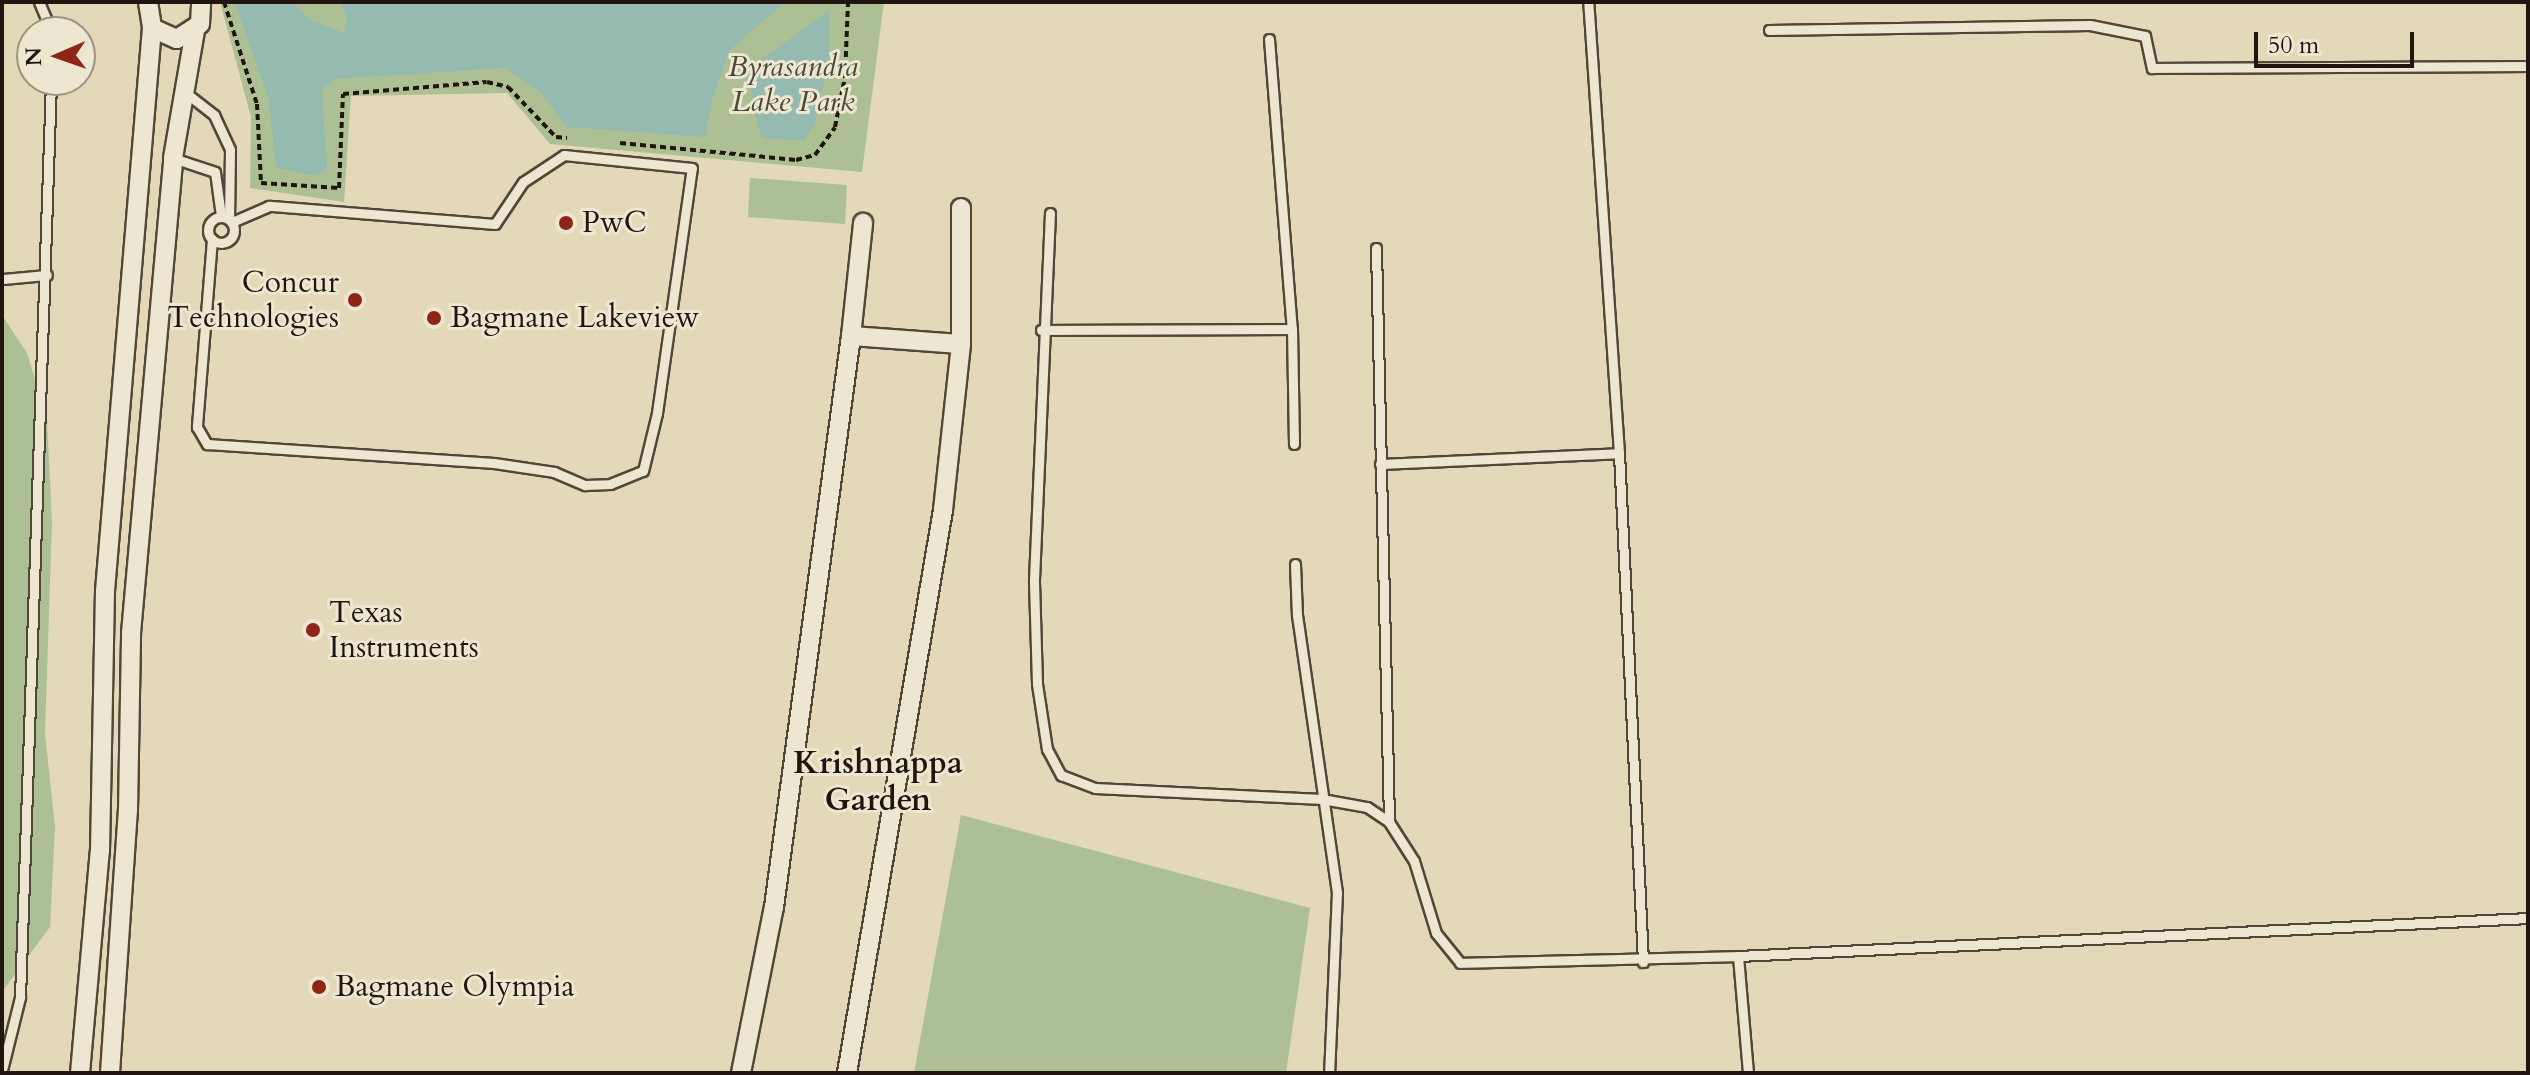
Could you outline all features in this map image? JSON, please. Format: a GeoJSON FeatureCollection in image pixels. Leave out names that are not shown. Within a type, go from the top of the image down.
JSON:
{"type":"FeatureCollection","features":[{"type":"Feature","properties":{"kind":"street"},"geometry":{"type":"LineString","coordinates":[[80,1073],[100,851],[105,591],[152,28],[148,2]]}},
{"type":"Feature","properties":{"kind":"street"},"geometry":{"type":"LineString","coordinates":[[110,1073],[128,810],[131,633],[173,158],[195,31],[203,15],[201,2]]}},
{"type":"Feature","properties":{"kind":"street"},"geometry":{"type":"LineString","coordinates":[[152,28],[168,39],[195,31]]}},
{"type":"Feature","properties":{"kind":"street"},"geometry":{"type":"LineString","coordinates":[[847,1073],[926,629],[961,344],[961,208]]}},
{"type":"Feature","properties":{"kind":"street"},"geometry":{"type":"LineString","coordinates":[[741,1073],[774,907],[851,336],[863,223]]}},
{"type":"Feature","properties":{"kind":"street"},"geometry":{"type":"LineString","coordinates":[[851,336],[961,344]]}},
{"type":"Feature","properties":{"kind":"lane"},"geometry":{"type":"LineString","coordinates":[[1588,2],[1619,453],[1643,962]]}},
{"type":"Feature","properties":{"kind":"lane"},"geometry":{"type":"LineString","coordinates":[[1769,30],[2090,25],[2145,36],[2152,68],[2528,66]]}},
{"type":"Feature","properties":{"kind":"lane"},"geometry":{"type":"LineString","coordinates":[[1269,39],[1292,329],[1294,444]]}},
{"type":"Feature","properties":{"kind":"lane"},"geometry":{"type":"LineString","coordinates":[[183,91],[214,115],[230,150],[227,219]]}},
{"type":"Feature","properties":{"kind":"lane"},"geometry":{"type":"LineString","coordinates":[[2,1070],[20,997],[47,275],[51,96]]}},
{"type":"Feature","properties":{"kind":"lane"},"geometry":{"type":"LineString","coordinates":[[564,155],[692,168],[657,413],[643,471],[610,484],[585,485],[535,467],[207,444],[197,427],[212,239],[210,223],[227,219],[269,206],[495,224],[523,182],[564,155]]}},
{"type":"Feature","properties":{"kind":"lane"},"geometry":{"type":"LineString","coordinates":[[173,158],[215,172],[234,234],[228,241],[212,239]]}},
{"type":"Feature","properties":{"kind":"lane"},"geometry":{"type":"LineString","coordinates":[[1050,213],[1041,330],[1034,582],[1037,684],[1054,766],[1061,775],[1095,788],[1322,799],[1367,807],[1389,822],[1414,861],[1436,933],[1460,963],[1643,962],[2528,918]]}},
{"type":"Feature","properties":{"kind":"lane"},"geometry":{"type":"LineString","coordinates":[[1376,248],[1389,822]]}},
{"type":"Feature","properties":{"kind":"lane"},"geometry":{"type":"LineString","coordinates":[[2,279],[47,275]]}},
{"type":"Feature","properties":{"kind":"lane"},"geometry":{"type":"LineString","coordinates":[[1041,330],[1292,329]]}},
{"type":"Feature","properties":{"kind":"lane"},"geometry":{"type":"LineString","coordinates":[[1380,464],[1619,453]]}},
{"type":"Feature","properties":{"kind":"lane"},"geometry":{"type":"LineString","coordinates":[[1295,564],[1297,615],[1337,892],[1329,1073]]}},
{"type":"Feature","properties":{"kind":"lane"},"geometry":{"type":"LineString","coordinates":[[1738,956],[1748,1073]]}},
{"type":"Feature","properties":{"kind":"path"},"geometry":{"type":"LineString","coordinates":[[224,2],[257,104],[261,183],[339,188],[343,94],[487,82],[508,87],[556,137],[571,139]]}},
{"type":"Feature","properties":{"kind":"path"},"geometry":{"type":"LineString","coordinates":[[616,143],[796,160],[815,155],[835,127],[845,77],[848,2]]}},
{"type":"Feature","properties":{"kind":"green space","name":"Byrasandra Lake Park"},"geometry":{"type":"Polygon","coordinates":[[[220,2],[884,2],[862,172],[550,144],[507,93],[351,96],[344,202],[250,188],[251,117],[220,2]]]}},
{"type":"Feature","properties":{"kind":"green space"},"geometry":{"type":"Polygon","coordinates":[[[750,178],[847,185],[845,224],[748,217],[750,178]]]}},
{"type":"Feature","properties":{"kind":"green space"},"geometry":{"type":"Polygon","coordinates":[[[2,315],[27,353],[47,418],[52,522],[45,733],[55,827],[50,927],[2,992],[2,315]]]}},
{"type":"Feature","properties":{"kind":"green space"},"geometry":{"type":"Polygon","coordinates":[[[961,815],[1310,908],[1286,1073],[914,1073],[961,815]]]}},
{"type":"Feature","properties":{"kind":"water"},"geometry":{"type":"Polygon","coordinates":[[[235,2],[292,2],[311,20],[344,33],[348,20],[340,2],[785,2],[729,51],[712,100],[705,137],[567,127],[540,92],[506,68],[334,79],[322,90],[327,168],[316,176],[276,168],[269,100],[235,2]]]}},
{"type":"Feature","properties":{"kind":"water"},"geometry":{"type":"Polygon","coordinates":[[[829,11],[829,63],[814,125],[804,141],[762,138],[751,101],[752,78],[763,58],[829,11]]]}},
{"type":"Feature","properties":{"kind":"place","name":"PwC"},"geometry":{"type":"Point","coordinates":[566,223]}},
{"type":"Feature","properties":{"kind":"place","name":"Concur Technologies"},"geometry":{"type":"Point","coordinates":[355,300]}},
{"type":"Feature","properties":{"kind":"place","name":"Bagmane Lakeview"},"geometry":{"type":"Point","coordinates":[434,318]}},
{"type":"Feature","properties":{"kind":"place","name":"Texas Instruments"},"geometry":{"type":"Point","coordinates":[313,630]}},
{"type":"Feature","properties":{"kind":"place","name":"Bagmane Olympia"},"geometry":{"type":"Point","coordinates":[319,987]}},
{"type":"Feature","properties":{"kind":"district","name":"Krishnappa Garden"},"geometry":{"type":"Point","coordinates":[878,782]}}]}
